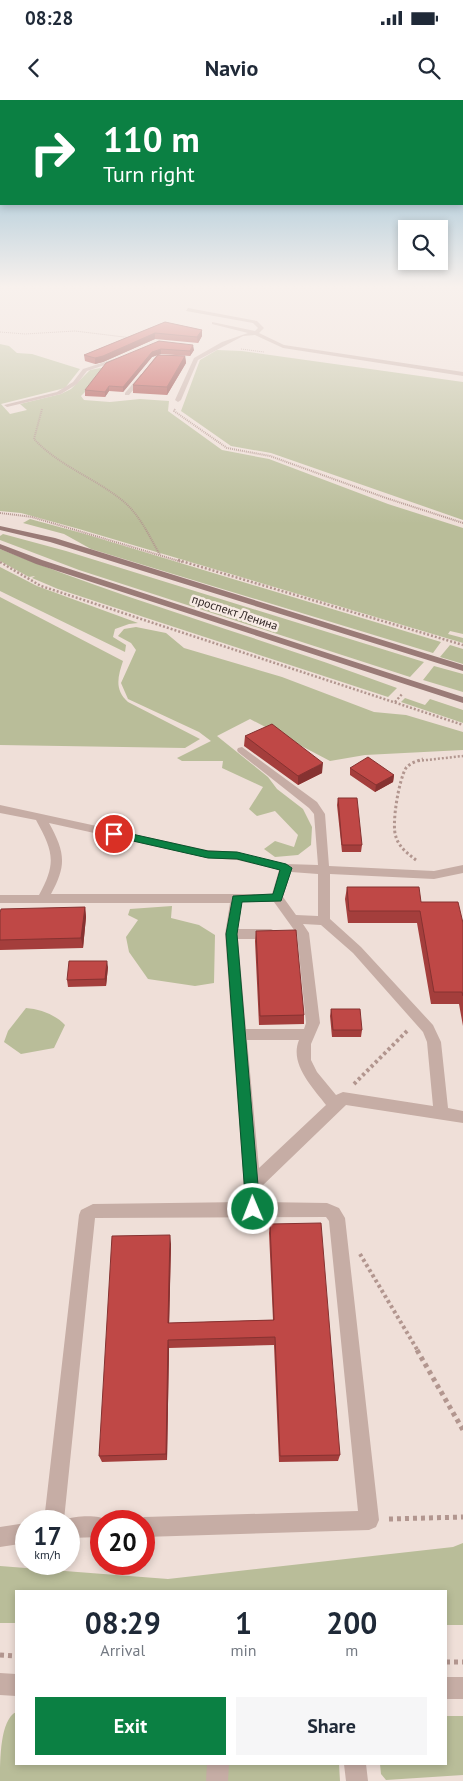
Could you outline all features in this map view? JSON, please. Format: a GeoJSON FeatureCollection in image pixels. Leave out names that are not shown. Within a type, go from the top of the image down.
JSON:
{"type":"FeatureCollection","features":[{"type":"Feature","properties":{"kind":"street"},"geometry":{"type":"LineString","coordinates":[[7,405],[66,390],[85,370],[100,366]]}},
{"type":"Feature","properties":{"kind":"street"},"geometry":{"type":"LineString","coordinates":[[178,400],[193,366]]}},
{"type":"Feature","properties":{"kind":"street"},"geometry":{"type":"LineString","coordinates":[[413,366],[463,374]]}},
{"type":"Feature","properties":{"kind":"street"},"geometry":{"type":"LineString","coordinates":[[127,394],[149,367]]}},
{"type":"Feature","properties":{"kind":"street","name":"проспект Ленина"},"geometry":{"type":"LineString","coordinates":[[0,528],[52,540],[463,668]]}},
{"type":"Feature","properties":{"kind":"street","name":"проспект Ленина"},"geometry":{"type":"LineString","coordinates":[[0,546],[39,562],[463,700]]}},
{"type":"Feature","properties":{"kind":"street"},"geometry":{"type":"LineString","coordinates":[[242,750],[313,805],[319,814],[324,870],[324,921]]}},
{"type":"Feature","properties":{"kind":"street"},"geometry":{"type":"LineString","coordinates":[[0,809],[208,854],[237,856],[286,868],[434,876],[463,869]]}},
{"type":"Feature","properties":{"kind":"street"},"geometry":{"type":"LineString","coordinates":[[40,818],[55,845],[58,859],[54,878],[42,899]]}},
{"type":"Feature","properties":{"kind":"street"},"geometry":{"type":"LineString","coordinates":[[277,898],[286,868]]}},
{"type":"Feature","properties":{"kind":"street"},"geometry":{"type":"LineString","coordinates":[[237,898],[231,934],[253,1209]]}},
{"type":"Feature","properties":{"kind":"street"},"geometry":{"type":"LineString","coordinates":[[0,899],[277,898]]}},
{"type":"Feature","properties":{"kind":"street"},"geometry":{"type":"LineString","coordinates":[[277,898],[303,933],[313,1023],[304,1044],[304,1060],[312,1076],[339,1101],[463,1117]]}},
{"type":"Feature","properties":{"kind":"street"},"geometry":{"type":"LineString","coordinates":[[293,919],[324,921],[356,950],[428,1029],[434,1042],[441,1114]]}},
{"type":"Feature","properties":{"kind":"street"},"geometry":{"type":"LineString","coordinates":[[231,934],[303,933]]}},
{"type":"Feature","properties":{"kind":"street"},"geometry":{"type":"LineString","coordinates":[[240,1034],[308,1035]]}},
{"type":"Feature","properties":{"kind":"street"},"geometry":{"type":"LineString","coordinates":[[252,1184],[339,1101]]}},
{"type":"Feature","properties":{"kind":"street"},"geometry":{"type":"LineString","coordinates":[[55,1510],[87,1215],[93,1210],[328,1210],[338,1218],[368,1520],[155,1527]]}},
{"type":"Feature","properties":{"kind":"street"},"geometry":{"type":"LineString","coordinates":[[0,1537],[15,1535]]}},
{"type":"Feature","properties":{"kind":"street"},"geometry":{"type":"LineString","coordinates":[[0,1684],[15,1684]]}},
{"type":"Feature","properties":{"kind":"street"},"geometry":{"type":"LineString","coordinates":[[447,1688],[463,1688]]}},
{"type":"Feature","properties":{"kind":"street"},"geometry":{"type":"LineString","coordinates":[[217,1781],[218,1765]]}},
{"type":"Feature","properties":{"kind":"street"},"geometry":{"type":"LineString","coordinates":[[355,1765],[356,1781]]}},
{"type":"Feature","properties":{"kind":"path"},"geometry":{"type":"LineString","coordinates":[[53,394],[43,405],[34,439],[44,451],[123,501],[138,517],[161,556]]}},
{"type":"Feature","properties":{"kind":"path"},"geometry":{"type":"LineString","coordinates":[[178,400],[174,411],[227,448],[270,456],[386,498],[463,523]]}},
{"type":"Feature","properties":{"kind":"path"},"geometry":{"type":"LineString","coordinates":[[0,513],[32,517],[463,645]]}},
{"type":"Feature","properties":{"kind":"path"},"geometry":{"type":"LineString","coordinates":[[0,562],[41,586],[463,725]]}},
{"type":"Feature","properties":{"kind":"path"},"geometry":{"type":"LineString","coordinates":[[395,702],[403,693]]}},
{"type":"Feature","properties":{"kind":"path"},"geometry":{"type":"LineString","coordinates":[[434,876],[405,851],[393,832],[402,774],[407,766],[423,760],[463,756]]}},
{"type":"Feature","properties":{"kind":"path"},"geometry":{"type":"LineString","coordinates":[[339,1101],[362,1074],[420,1019]]}},
{"type":"Feature","properties":{"kind":"path"},"geometry":{"type":"LineString","coordinates":[[358,1251],[389,1300],[463,1430]]}},
{"type":"Feature","properties":{"kind":"path"},"geometry":{"type":"LineString","coordinates":[[368,1520],[463,1517]]}},
{"type":"Feature","properties":{"kind":"path"},"geometry":{"type":"LineString","coordinates":[[0,1655],[15,1656]]}},
{"type":"Feature","properties":{"kind":"path"},"geometry":{"type":"LineString","coordinates":[[447,1662],[463,1662]]}},
{"type":"Feature","properties":{"kind":"green space"},"geometry":{"type":"Polygon","coordinates":[[[0,366],[72,366],[80,369],[65,388],[1,404],[10,414],[27,410],[20,404],[61,394],[71,389],[90,370],[111,366],[81,396],[84,400],[110,402],[140,399],[169,401],[168,411],[222,450],[269,459],[388,504],[463,528],[463,634],[450,631],[448,634],[463,638],[463,643],[79,529],[21,513],[0,511],[0,366]]]}},
{"type":"Feature","properties":{"kind":"green space"},"geometry":{"type":"Polygon","coordinates":[[[198,366],[352,366],[463,382],[463,520],[271,453],[231,446],[181,411],[198,366]]]}},
{"type":"Feature","properties":{"kind":"green space"},"geometry":{"type":"Polygon","coordinates":[[[30,519],[441,642],[433,653],[91,549],[64,534],[23,523],[30,519]]]}},
{"type":"Feature","properties":{"kind":"green space"},"geometry":{"type":"Polygon","coordinates":[[[3,534],[66,551],[424,662],[410,677],[79,570],[0,540],[0,536],[3,534]]]}},
{"type":"Feature","properties":{"kind":"green space"},"geometry":{"type":"Polygon","coordinates":[[[0,549],[98,586],[397,688],[388,697],[58,589],[32,578],[35,576],[29,577],[0,561],[0,549]]]}},
{"type":"Feature","properties":{"kind":"green space"},"geometry":{"type":"Polygon","coordinates":[[[0,567],[37,586],[138,623],[115,629],[113,637],[126,645],[125,652],[0,591],[0,567]]]}},
{"type":"Feature","properties":{"kind":"green space"},"geometry":{"type":"Polygon","coordinates":[[[0,597],[123,661],[118,683],[121,693],[128,702],[200,739],[185,748],[0,745],[0,597]]]}},
{"type":"Feature","properties":{"kind":"green space"},"geometry":{"type":"Polygon","coordinates":[[[136,627],[166,633],[184,648],[282,677],[374,712],[406,715],[463,732],[463,750],[365,755],[330,761],[250,719],[217,736],[268,777],[277,789],[303,809],[312,827],[311,845],[298,855],[275,857],[264,849],[275,841],[294,847],[298,835],[275,811],[257,816],[249,809],[263,787],[222,768],[223,761],[182,761],[177,758],[211,741],[199,732],[128,699],[121,683],[136,650],[131,643],[118,636],[124,629],[136,627]]]}},
{"type":"Feature","properties":{"kind":"green space"},"geometry":{"type":"Polygon","coordinates":[[[450,645],[463,649],[463,664],[440,657],[450,645]]]}},
{"type":"Feature","properties":{"kind":"green space"},"geometry":{"type":"Polygon","coordinates":[[[434,666],[463,674],[463,692],[423,680],[434,666]]]}},
{"type":"Feature","properties":{"kind":"green space"},"geometry":{"type":"Polygon","coordinates":[[[405,698],[425,705],[430,699],[463,710],[463,723],[401,702],[405,698]]]}},
{"type":"Feature","properties":{"kind":"green space"},"geometry":{"type":"Polygon","coordinates":[[[172,906],[171,918],[199,925],[215,935],[214,983],[195,986],[148,979],[129,952],[126,937],[138,920],[128,915],[130,909],[172,906]]]}},
{"type":"Feature","properties":{"kind":"green space"},"geometry":{"type":"Polygon","coordinates":[[[26,1008],[47,1013],[65,1025],[54,1048],[21,1054],[4,1042],[8,1031],[26,1008]]]}},
{"type":"Feature","properties":{"kind":"green space"},"geometry":{"type":"Polygon","coordinates":[[[463,1543],[463,1625],[447,1625],[447,1590],[15,1590],[15,1623],[0,1623],[0,1566],[15,1567],[15,1575],[80,1575],[80,1572],[90,1573],[90,1575],[168,1579],[453,1547],[463,1543]]]}},
{"type":"Feature","properties":{"kind":"green space"},"geometry":{"type":"Polygon","coordinates":[[[15,1713],[15,1765],[208,1765],[208,1781],[0,1781],[2,1742],[11,1716],[15,1713]]]}},
{"type":"Feature","properties":{"kind":"green space"},"geometry":{"type":"Polygon","coordinates":[[[447,1716],[463,1716],[463,1775],[386,1780],[381,1774],[380,1765],[447,1765],[447,1716]]]}},
{"type":"Feature","properties":{"kind":"green space"},"geometry":{"type":"Polygon","coordinates":[[[225,1765],[339,1765],[340,1781],[225,1781],[225,1765]]]}},
{"type":"Feature","properties":{"kind":"building"},"geometry":{"type":"Polygon","coordinates":[[[103,366],[140,366],[123,387],[109,386],[105,392],[85,390],[103,366]]]}},
{"type":"Feature","properties":{"kind":"building"},"geometry":{"type":"Polygon","coordinates":[[[148,366],[179,366],[167,387],[133,385],[148,366]]]}},
{"type":"Feature","properties":{"kind":"building"},"geometry":{"type":"Polygon","coordinates":[[[272,724],[323,763],[298,776],[245,736],[272,724]]]}},
{"type":"Feature","properties":{"kind":"building"},"geometry":{"type":"Polygon","coordinates":[[[368,757],[394,775],[376,785],[350,768],[368,757]]]}},
{"type":"Feature","properties":{"kind":"building"},"geometry":{"type":"Polygon","coordinates":[[[338,798],[357,798],[362,845],[342,845],[338,798]]]}},
{"type":"Feature","properties":{"kind":"building"},"geometry":{"type":"Polygon","coordinates":[[[347,887],[419,887],[421,902],[458,902],[463,923],[463,996],[462,992],[434,992],[420,911],[349,911],[347,887]]]}},
{"type":"Feature","properties":{"kind":"building"},"geometry":{"type":"Polygon","coordinates":[[[85,907],[81,938],[0,940],[1,909],[85,907]]]}},
{"type":"Feature","properties":{"kind":"building"},"geometry":{"type":"Polygon","coordinates":[[[296,930],[304,1015],[260,1016],[256,931],[296,930]]]}},
{"type":"Feature","properties":{"kind":"building"},"geometry":{"type":"Polygon","coordinates":[[[69,961],[107,961],[105,979],[67,980],[69,961]]]}},
{"type":"Feature","properties":{"kind":"building"},"geometry":{"type":"Polygon","coordinates":[[[331,1009],[360,1009],[362,1030],[333,1030],[331,1009]]]}},
{"type":"Feature","properties":{"kind":"building"},"geometry":{"type":"Polygon","coordinates":[[[321,1223],[340,1455],[280,1456],[275,1337],[168,1340],[166,1454],[99,1456],[112,1236],[170,1235],[168,1323],[274,1320],[270,1224],[321,1223]]]}},
{"type":"Feature","properties":{"kind":"route"},"geometry":{"type":"LineString","coordinates":[[114,834],[208,854],[237,856],[286,868],[277,898],[237,898],[231,934],[253,1209]]}}]}
